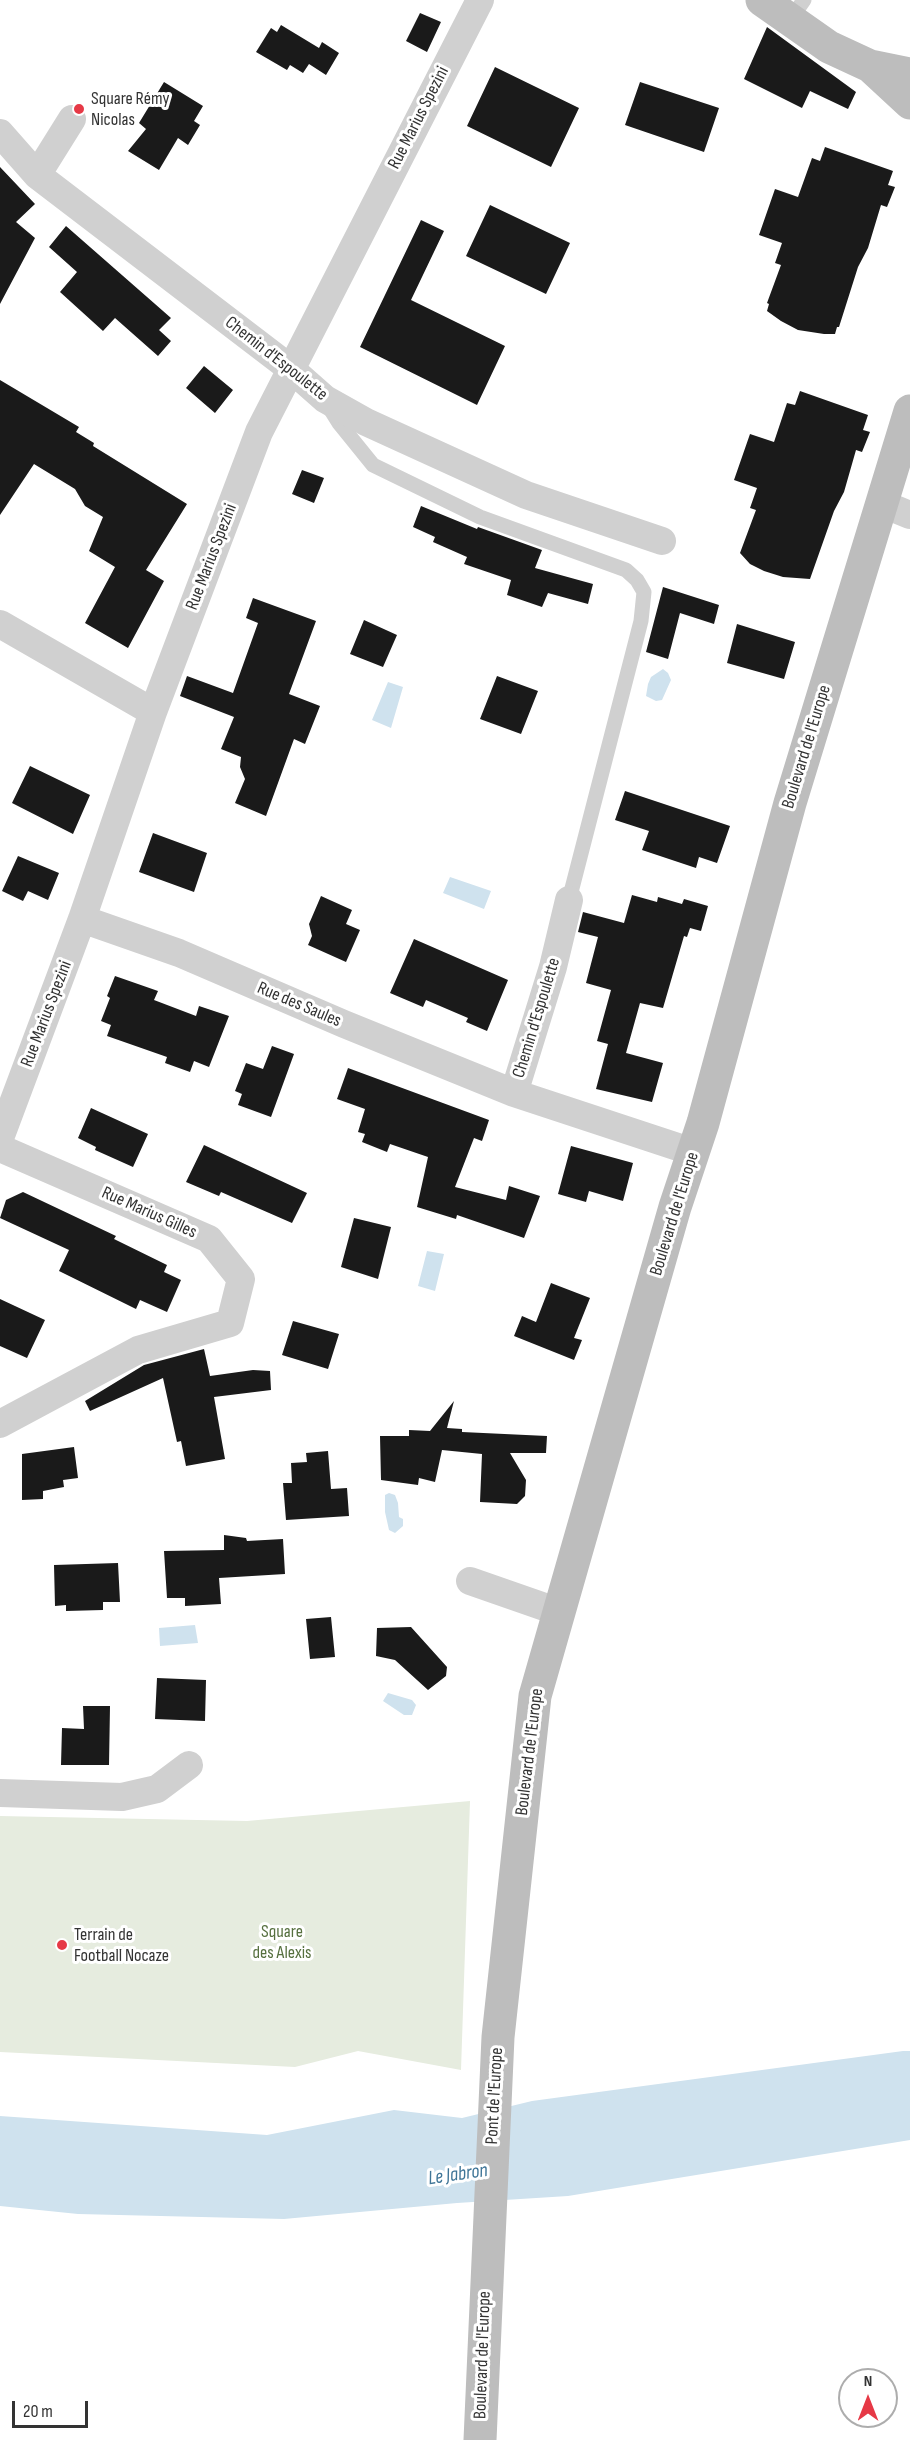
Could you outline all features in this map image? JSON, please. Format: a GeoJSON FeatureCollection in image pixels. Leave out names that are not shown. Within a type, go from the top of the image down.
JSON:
{"type":"FeatureCollection","features":[{"type":"Feature","properties":{"kind":"main road"},"geometry":{"type":"LineString","coordinates":[[762,0],[797,10],[829,46],[870,66],[910,74]]}},
{"type":"Feature","properties":{"kind":"main road"},"geometry":{"type":"LineString","coordinates":[[870,66],[910,103]]}},
{"type":"Feature","properties":{"kind":"main road","name":"Boulevard de l'Europe"},"geometry":{"type":"LineString","coordinates":[[499,2029],[535,1695],[675,1207],[693,1152],[790,803],[896,509],[910,411]]}},
{"type":"Feature","properties":{"kind":"main road","name":"Pont de l'Europe"},"geometry":{"type":"LineString","coordinates":[[487,2271],[499,2029]]}},
{"type":"Feature","properties":{"kind":"main road","name":"Boulevard de l'Europe"},"geometry":{"type":"LineString","coordinates":[[480,2440],[487,2271]]}},
{"type":"Feature","properties":{"kind":"street","name":"Rue Marius Spezini"},"geometry":{"type":"LineString","coordinates":[[0,1138],[82,919],[153,712],[259,432],[480,0]]}},
{"type":"Feature","properties":{"kind":"street"},"geometry":{"type":"LineString","coordinates":[[37,175],[72,119]]}},
{"type":"Feature","properties":{"kind":"street","name":"Chemin d'Espoulette"},"geometry":{"type":"LineString","coordinates":[[0,133],[37,175],[291,369],[325,399],[366,422],[526,495],[662,541]]}},
{"type":"Feature","properties":{"kind":"street"},"geometry":{"type":"LineString","coordinates":[[0,624],[153,712]]}},
{"type":"Feature","properties":{"kind":"street","name":"Chemin d'Espoulette"},"geometry":{"type":"LineString","coordinates":[[569,900],[553,967],[514,1093],[693,1152]]}},
{"type":"Feature","properties":{"kind":"street","name":"Rue des Saules"},"geometry":{"type":"LineString","coordinates":[[82,919],[179,953],[344,1024],[514,1093]]}},
{"type":"Feature","properties":{"kind":"street","name":"Rue Marius Gilles"},"geometry":{"type":"LineString","coordinates":[[0,1148],[209,1239],[241,1279],[230,1323],[138,1350],[0,1424]]}},
{"type":"Feature","properties":{"kind":"street"},"geometry":{"type":"LineString","coordinates":[[470,1581],[559,1611]]}},
{"type":"Feature","properties":{"kind":"street"},"geometry":{"type":"LineString","coordinates":[[0,1793],[122,1797],[156,1789],[189,1765]]}},
{"type":"Feature","properties":{"kind":"lane"},"geometry":{"type":"LineString","coordinates":[[325,399],[339,423],[373,465],[480,517],[626,570],[637,580],[644,592],[641,621],[569,900]]}},
{"type":"Feature","properties":{"kind":"green space","name":"Square des Alexis"},"geometry":{"type":"Polygon","coordinates":[[[470,1801],[461,2070],[358,2051],[295,2067],[0,2052],[0,1816],[247,1821],[470,1801]]]}},
{"type":"Feature","properties":{"kind":"water"},"geometry":{"type":"Polygon","coordinates":[[[663,669],[671,680],[662,700],[656,701],[646,696],[648,684],[651,677],[663,669]]]}},
{"type":"Feature","properties":{"kind":"water"},"geometry":{"type":"Polygon","coordinates":[[[388,682],[403,687],[391,728],[372,720],[388,682]]]}},
{"type":"Feature","properties":{"kind":"water"},"geometry":{"type":"Polygon","coordinates":[[[450,877],[491,891],[484,909],[443,893],[450,877]]]}},
{"type":"Feature","properties":{"kind":"water"},"geometry":{"type":"Polygon","coordinates":[[[427,1251],[444,1254],[435,1291],[418,1286],[427,1251]]]}},
{"type":"Feature","properties":{"kind":"water"},"geometry":{"type":"Polygon","coordinates":[[[389,1493],[395,1495],[399,1517],[403,1519],[403,1526],[395,1533],[389,1530],[385,1512],[385,1495],[389,1493]]]}},
{"type":"Feature","properties":{"kind":"water"},"geometry":{"type":"Polygon","coordinates":[[[195,1625],[198,1643],[160,1646],[159,1628],[195,1625]]]}},
{"type":"Feature","properties":{"kind":"water"},"geometry":{"type":"Polygon","coordinates":[[[388,1693],[412,1700],[416,1705],[412,1715],[404,1715],[383,1701],[388,1693]]]}},
{"type":"Feature","properties":{"kind":"water","name":"Le Jabron"},"geometry":{"type":"Polygon","coordinates":[[[910,2051],[910,2140],[568,2196],[457,2203],[284,2219],[78,2214],[0,2206],[0,2116],[267,2135],[394,2110],[462,2118],[532,2101],[910,2051]]]}},
{"type":"Feature","properties":{"kind":"building"},"geometry":{"type":"Polygon","coordinates":[[[420,13],[441,22],[427,52],[406,41],[420,13]]]}},
{"type":"Feature","properties":{"kind":"building"},"geometry":{"type":"Polygon","coordinates":[[[281,25],[319,48],[322,42],[339,53],[326,75],[309,64],[303,73],[290,65],[287,70],[256,52],[271,28],[277,32],[281,25]]]}},
{"type":"Feature","properties":{"kind":"building"},"geometry":{"type":"Polygon","coordinates":[[[767,27],[856,92],[848,109],[810,91],[802,108],[744,79],[767,27]]]}},
{"type":"Feature","properties":{"kind":"building"},"geometry":{"type":"Polygon","coordinates":[[[495,67],[579,108],[551,167],[467,126],[495,67]]]}},
{"type":"Feature","properties":{"kind":"building"},"geometry":{"type":"Polygon","coordinates":[[[164,82],[203,106],[194,121],[200,125],[188,145],[178,138],[159,170],[128,151],[146,129],[139,123],[164,82]]]}},
{"type":"Feature","properties":{"kind":"building"},"geometry":{"type":"Polygon","coordinates":[[[640,82],[719,108],[704,152],[625,125],[640,82]]]}},
{"type":"Feature","properties":{"kind":"building"},"geometry":{"type":"Polygon","coordinates":[[[825,147],[893,171],[888,185],[895,187],[887,207],[881,205],[868,248],[858,267],[835,334],[798,330],[767,311],[769,304],[767,303],[781,265],[775,263],[782,243],[759,235],[775,189],[798,197],[812,158],[820,161],[825,147]]]}},
{"type":"Feature","properties":{"kind":"building"},"geometry":{"type":"Polygon","coordinates":[[[0,167],[35,204],[16,222],[35,238],[0,304],[0,167]]]}},
{"type":"Feature","properties":{"kind":"building"},"geometry":{"type":"Polygon","coordinates":[[[490,205],[570,243],[546,294],[466,256],[490,205]]]}},
{"type":"Feature","properties":{"kind":"building"},"geometry":{"type":"Polygon","coordinates":[[[421,220],[444,231],[411,300],[505,346],[477,405],[360,347],[421,220]]]}},
{"type":"Feature","properties":{"kind":"building"},"geometry":{"type":"Polygon","coordinates":[[[66,226],[171,318],[159,330],[171,341],[158,356],[115,318],[103,331],[60,292],[77,272],[49,247],[66,226]]]}},
{"type":"Feature","properties":{"kind":"building"},"geometry":{"type":"Polygon","coordinates":[[[204,366],[233,390],[215,413],[186,388],[204,366]]]}},
{"type":"Feature","properties":{"kind":"building"},"geometry":{"type":"Polygon","coordinates":[[[0,380],[79,427],[76,432],[94,443],[93,446],[187,504],[146,570],[164,581],[128,648],[85,623],[115,567],[89,551],[103,517],[85,506],[75,489],[34,464],[0,515],[0,380]]]}},
{"type":"Feature","properties":{"kind":"building"},"geometry":{"type":"Polygon","coordinates":[[[800,391],[868,415],[863,430],[870,432],[862,452],[856,450],[844,492],[834,511],[810,579],[783,577],[764,571],[750,564],[740,553],[756,510],[750,508],[757,488],[734,480],[750,434],[774,442],[787,403],[795,405],[800,391]]]}},
{"type":"Feature","properties":{"kind":"building"},"geometry":{"type":"Polygon","coordinates":[[[302,470],[324,478],[314,503],[292,494],[302,470]]]}},
{"type":"Feature","properties":{"kind":"building"},"geometry":{"type":"Polygon","coordinates":[[[421,506],[477,529],[478,527],[542,550],[535,568],[593,584],[588,604],[548,593],[542,607],[507,595],[511,580],[464,564],[467,557],[433,542],[435,537],[413,527],[421,506]]]}},
{"type":"Feature","properties":{"kind":"building"},"geometry":{"type":"Polygon","coordinates":[[[663,587],[719,605],[714,624],[680,613],[668,659],[646,652],[663,587]]]}},
{"type":"Feature","properties":{"kind":"building"},"geometry":{"type":"Polygon","coordinates":[[[253,598],[316,621],[289,694],[320,706],[305,744],[294,739],[266,816],[235,803],[245,779],[240,767],[241,757],[221,749],[234,717],[180,696],[187,676],[233,693],[258,623],[246,618],[253,598]]]}},
{"type":"Feature","properties":{"kind":"building"},"geometry":{"type":"Polygon","coordinates":[[[364,620],[397,635],[383,667],[350,654],[364,620]]]}},
{"type":"Feature","properties":{"kind":"building"},"geometry":{"type":"Polygon","coordinates":[[[737,624],[795,642],[784,679],[727,663],[737,624]]]}},
{"type":"Feature","properties":{"kind":"building"},"geometry":{"type":"Polygon","coordinates":[[[497,676],[538,691],[521,734],[480,719],[497,676]]]}},
{"type":"Feature","properties":{"kind":"building"},"geometry":{"type":"Polygon","coordinates":[[[30,766],[90,795],[73,834],[12,803],[30,766]]]}},
{"type":"Feature","properties":{"kind":"building"},"geometry":{"type":"Polygon","coordinates":[[[625,791],[730,826],[717,863],[699,857],[696,868],[642,850],[649,831],[615,820],[625,791]]]}},
{"type":"Feature","properties":{"kind":"building"},"geometry":{"type":"Polygon","coordinates":[[[153,833],[207,853],[194,892],[139,872],[153,833]]]}},
{"type":"Feature","properties":{"kind":"building"},"geometry":{"type":"Polygon","coordinates":[[[18,856],[59,873],[48,900],[28,891],[23,901],[2,891],[18,856]]]}},
{"type":"Feature","properties":{"kind":"building"},"geometry":{"type":"Polygon","coordinates":[[[632,895],[657,902],[658,897],[682,904],[684,899],[708,906],[701,931],[690,928],[687,937],[684,936],[663,1008],[640,1003],[626,1053],[663,1063],[652,1102],[596,1089],[608,1044],[597,1041],[611,990],[586,983],[598,937],[578,932],[583,912],[624,923],[632,895]]]}},
{"type":"Feature","properties":{"kind":"building"},"geometry":{"type":"Polygon","coordinates":[[[321,896],[352,910],[346,924],[360,930],[346,962],[308,945],[312,936],[309,924],[321,896]]]}},
{"type":"Feature","properties":{"kind":"building"},"geometry":{"type":"Polygon","coordinates":[[[414,939],[508,980],[487,1031],[466,1022],[468,1018],[426,1000],[423,1007],[390,993],[414,939]]]}},
{"type":"Feature","properties":{"kind":"building"},"geometry":{"type":"Polygon","coordinates":[[[115,976],[158,991],[154,1000],[196,1016],[199,1006],[229,1016],[209,1067],[194,1061],[190,1072],[165,1063],[167,1057],[107,1036],[111,1025],[101,1021],[115,976]]]}},
{"type":"Feature","properties":{"kind":"building"},"geometry":{"type":"Polygon","coordinates":[[[272,1046],[294,1054],[271,1117],[238,1105],[242,1094],[235,1091],[246,1063],[263,1069],[272,1046]]]}},
{"type":"Feature","properties":{"kind":"building"},"geometry":{"type":"Polygon","coordinates":[[[348,1068],[489,1120],[482,1141],[474,1138],[455,1187],[506,1200],[509,1186],[540,1196],[524,1238],[457,1215],[456,1219],[417,1207],[428,1157],[390,1144],[387,1152],[362,1142],[365,1134],[358,1132],[365,1109],[337,1099],[348,1068]]]}},
{"type":"Feature","properties":{"kind":"building"},"geometry":{"type":"Polygon","coordinates":[[[91,1108],[148,1134],[133,1167],[95,1150],[96,1147],[78,1138],[91,1108]]]}},
{"type":"Feature","properties":{"kind":"building"},"geometry":{"type":"Polygon","coordinates":[[[204,1145],[307,1193],[292,1223],[221,1192],[219,1196],[186,1182],[204,1145]]]}},
{"type":"Feature","properties":{"kind":"building"},"geometry":{"type":"Polygon","coordinates":[[[571,1146],[633,1163],[623,1201],[589,1191],[586,1202],[558,1194],[571,1146]]]}},
{"type":"Feature","properties":{"kind":"building"},"geometry":{"type":"Polygon","coordinates":[[[23,1192],[116,1236],[114,1239],[167,1265],[164,1272],[181,1280],[167,1312],[140,1300],[136,1309],[59,1271],[69,1250],[0,1218],[6,1200],[23,1192]]]}},
{"type":"Feature","properties":{"kind":"building"},"geometry":{"type":"Polygon","coordinates":[[[354,1218],[391,1227],[378,1279],[341,1267],[354,1218]]]}},
{"type":"Feature","properties":{"kind":"building"},"geometry":{"type":"Polygon","coordinates":[[[551,1283],[590,1298],[574,1338],[582,1340],[574,1360],[514,1336],[522,1316],[536,1322],[551,1283]]]}},
{"type":"Feature","properties":{"kind":"building"},"geometry":{"type":"Polygon","coordinates":[[[0,1299],[45,1320],[27,1358],[0,1346],[0,1299]]]}},
{"type":"Feature","properties":{"kind":"building"},"geometry":{"type":"Polygon","coordinates":[[[293,1321],[339,1334],[328,1369],[282,1355],[293,1321]]]}},
{"type":"Feature","properties":{"kind":"building"},"geometry":{"type":"Polygon","coordinates":[[[204,1349],[210,1376],[253,1370],[270,1371],[271,1390],[214,1397],[225,1459],[186,1466],[181,1441],[177,1442],[163,1378],[90,1411],[85,1401],[144,1365],[204,1349]]]}},
{"type":"Feature","properties":{"kind":"building"},"geometry":{"type":"Polygon","coordinates":[[[454,1401],[447,1428],[462,1429],[462,1432],[547,1436],[546,1453],[510,1453],[526,1480],[525,1496],[517,1504],[480,1502],[482,1454],[442,1450],[435,1482],[419,1478],[418,1485],[381,1480],[380,1436],[409,1436],[409,1430],[430,1431],[454,1401]]]}},
{"type":"Feature","properties":{"kind":"building"},"geometry":{"type":"Polygon","coordinates":[[[74,1447],[78,1478],[63,1480],[64,1487],[43,1491],[43,1499],[22,1500],[22,1454],[74,1447]]]}},
{"type":"Feature","properties":{"kind":"building"},"geometry":{"type":"Polygon","coordinates":[[[328,1451],[331,1489],[347,1488],[349,1516],[286,1520],[283,1483],[292,1483],[291,1463],[307,1462],[306,1453],[328,1451]]]}},
{"type":"Feature","properties":{"kind":"building"},"geometry":{"type":"Polygon","coordinates":[[[224,1535],[246,1538],[247,1541],[283,1539],[285,1574],[219,1578],[221,1604],[185,1606],[185,1598],[167,1598],[164,1551],[224,1550],[224,1535]]]}},
{"type":"Feature","properties":{"kind":"building"},"geometry":{"type":"Polygon","coordinates":[[[118,1563],[120,1602],[103,1602],[103,1610],[66,1611],[66,1605],[55,1606],[54,1565],[118,1563]]]}},
{"type":"Feature","properties":{"kind":"building"},"geometry":{"type":"Polygon","coordinates":[[[331,1617],[335,1657],[310,1659],[306,1619],[331,1617]]]}},
{"type":"Feature","properties":{"kind":"building"},"geometry":{"type":"Polygon","coordinates":[[[411,1627],[447,1667],[446,1676],[428,1690],[395,1660],[376,1656],[377,1628],[411,1627]]]}},
{"type":"Feature","properties":{"kind":"building"},"geometry":{"type":"Polygon","coordinates":[[[157,1678],[206,1680],[205,1721],[155,1719],[157,1678]]]}},
{"type":"Feature","properties":{"kind":"building"},"geometry":{"type":"Polygon","coordinates":[[[83,1706],[110,1706],[109,1765],[61,1765],[62,1728],[84,1729],[83,1706]]]}},
{"type":"Feature","properties":{"kind":"place","name":"Square Rémy Nicolas"},"geometry":{"type":"Point","coordinates":[79,109]}},
{"type":"Feature","properties":{"kind":"place","name":"Terrain de Football Nocaze"},"geometry":{"type":"Point","coordinates":[62,1945]}}]}
